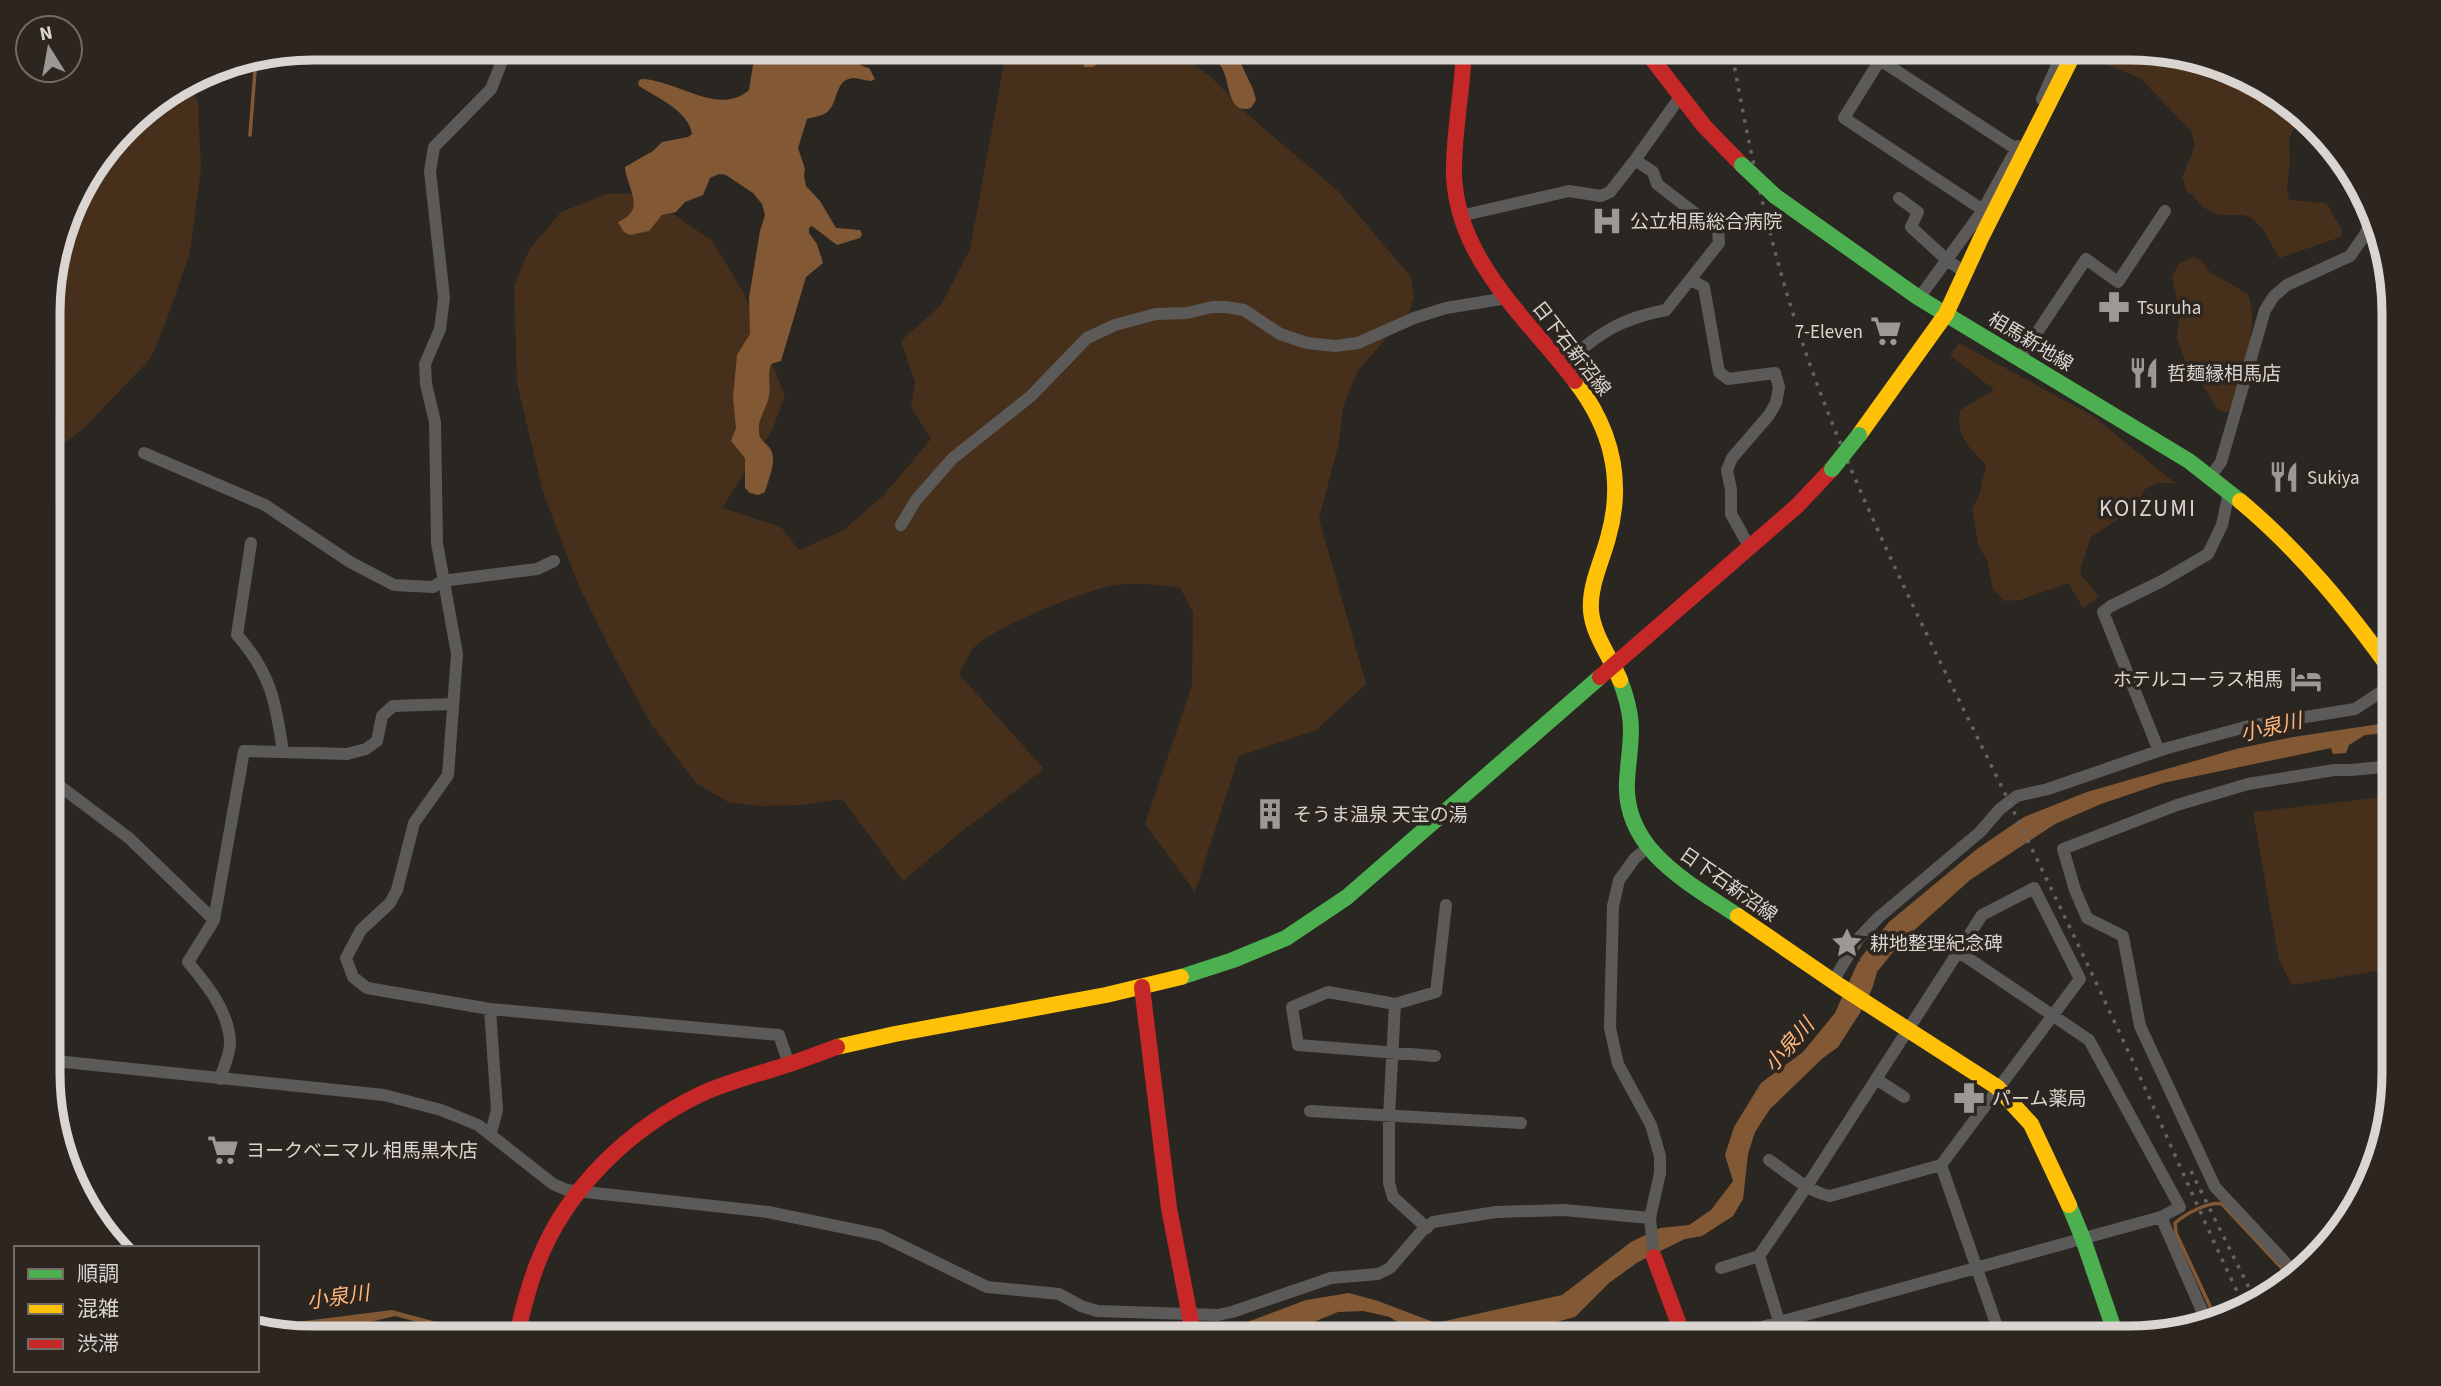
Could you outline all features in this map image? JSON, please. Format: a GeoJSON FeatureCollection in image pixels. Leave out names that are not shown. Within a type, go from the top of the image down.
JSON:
{"type":"FeatureCollection","features":[{"type":"Feature","properties":{"kind":"street"},"geometry":{"type":"LineString","coordinates":[[502,60],[491,89],[433,147],[430,171],[444,298],[440,329],[425,364],[426,384],[435,422],[437,543],[457,654],[447,775],[414,823],[397,890],[390,903],[361,930],[346,957],[353,977],[367,988],[490,1009],[779,1034],[789,1064]]}},
{"type":"Feature","properties":{"kind":"street","name":"日下石新沼線"},"geometry":{"type":"LineString","coordinates":[[1465,60],[1455,168],[1460,215],[1481,262],[1594,408],[1612,452],[1616,484],[1612,525],[1593,583],[1590,609],[1599,639],[1614,666],[1631,714],[1633,738],[1627,789],[1633,822],[1647,848],[1670,870],[1836,984],[1997,1087],[2031,1124],[2049,1159],[2083,1239],[2113,1326]]}},
{"type":"Feature","properties":{"kind":"street","name":"相馬新地線"},"geometry":{"type":"LineString","coordinates":[[1652,60],[1704,126],[1775,196],[1919,298],[2189,461],[2248,506],[2305,560],[2347,610],[2382,658]]}},
{"type":"Feature","properties":{"kind":"street"},"geometry":{"type":"LineString","coordinates":[[1919,298],[1983,210],[2061,60]]}},
{"type":"Feature","properties":{"kind":"street"},"geometry":{"type":"LineString","coordinates":[[519,1326],[526,1295],[547,1243],[577,1190],[614,1153],[659,1118],[701,1094],[857,1041],[1142,987],[1229,961],[1288,937],[1348,897],[1752,546],[1797,506],[1832,469],[1946,314],[2062,60]]}},
{"type":"Feature","properties":{"kind":"street"},"geometry":{"type":"LineString","coordinates":[[1983,210],[1844,118],[1880,61],[2017,149]]}},
{"type":"Feature","properties":{"kind":"street"},"geometry":{"type":"LineString","coordinates":[[1460,215],[1569,191],[1601,196],[1610,192],[1679,97]]}},
{"type":"Feature","properties":{"kind":"street"},"geometry":{"type":"LineString","coordinates":[[1563,366],[1604,330],[1639,314],[1665,310],[1719,243],[1718,231],[1657,184],[1653,173],[1635,160]]}},
{"type":"Feature","properties":{"kind":"street"},"geometry":{"type":"LineString","coordinates":[[1899,198],[1918,212],[1911,227],[1947,260],[1966,273]]}},
{"type":"Feature","properties":{"kind":"street"},"geometry":{"type":"LineString","coordinates":[[2020,358],[2086,259],[2118,282],[2165,211]]}},
{"type":"Feature","properties":{"kind":"street"},"geometry":{"type":"LineString","coordinates":[[2210,477],[2221,462],[2265,310],[2274,296],[2287,285],[2350,256],[2367,229]]}},
{"type":"Feature","properties":{"kind":"street"},"geometry":{"type":"LineString","coordinates":[[1691,280],[1703,287],[1719,372],[1728,379],[1775,373],[1779,387],[1776,403],[1769,415],[1732,458],[1727,470],[1731,490],[1731,514],[1745,540],[1752,546]]}},
{"type":"Feature","properties":{"kind":"street"},"geometry":{"type":"LineString","coordinates":[[901,525],[922,492],[953,458],[1031,396],[1087,338],[1115,325],[1156,314],[1226,307],[1244,310],[1280,334],[1307,343],[1335,346],[1358,343],[1436,311],[1507,298]]}},
{"type":"Feature","properties":{"kind":"street"},"geometry":{"type":"LineString","coordinates":[[144,453],[265,505],[350,562],[394,585],[433,587],[442,581],[537,569],[554,561]]}},
{"type":"Feature","properties":{"kind":"street"},"geometry":{"type":"LineString","coordinates":[[2159,751],[2103,612],[2208,554],[2222,525],[2229,492]]}},
{"type":"Feature","properties":{"kind":"street"},"geometry":{"type":"LineString","coordinates":[[251,543],[237,635],[254,653],[266,674],[277,713],[283,752]]}},
{"type":"Feature","properties":{"kind":"street"},"geometry":{"type":"LineString","coordinates":[[1836,984],[1859,938],[1879,917],[1980,832],[2000,809],[2017,796],[2048,789],[2159,751],[2249,726],[2355,709],[2382,691]]}},
{"type":"Feature","properties":{"kind":"street"},"geometry":{"type":"LineString","coordinates":[[220,1079],[230,1043],[225,1016],[208,986],[188,962],[214,920],[244,751],[347,754],[366,749],[377,741],[382,716],[393,706],[453,704]]}},
{"type":"Feature","properties":{"kind":"street"},"geometry":{"type":"LineString","coordinates":[[2290,1268],[2215,1187],[2140,1026],[2123,936],[2087,918],[2075,890],[2063,849],[2177,805],[2248,784],[2334,769],[2382,767]]}},
{"type":"Feature","properties":{"kind":"street"},"geometry":{"type":"LineString","coordinates":[[60,786],[129,838],[214,920]]}},
{"type":"Feature","properties":{"kind":"street"},"geometry":{"type":"LineString","coordinates":[[1647,848],[1619,880],[1613,906],[1610,1028],[1618,1064],[1651,1125],[1660,1156],[1660,1174],[1649,1221],[1654,1257],[1680,1326]]}},
{"type":"Feature","properties":{"kind":"street"},"geometry":{"type":"LineString","coordinates":[[1721,1268],[1759,1256],[1807,1186],[1982,915],[2035,888],[2080,979],[1941,1164],[1830,1196],[1807,1186],[1769,1160]]}},
{"type":"Feature","properties":{"kind":"street"},"geometry":{"type":"LineString","coordinates":[[1435,1056],[1298,1045],[1292,1007],[1328,992],[1395,1004],[1436,992],[1446,905]]}},
{"type":"Feature","properties":{"kind":"street"},"geometry":{"type":"LineString","coordinates":[[1768,1326],[2161,1217],[2180,1207],[2089,1040],[1959,951]]}},
{"type":"Feature","properties":{"kind":"street"},"geometry":{"type":"LineString","coordinates":[[1142,987],[1169,1219],[1191,1326]]}},
{"type":"Feature","properties":{"kind":"street"},"geometry":{"type":"LineString","coordinates":[[1395,1004],[1389,1117],[1389,1183],[1393,1198],[1427,1228]]}},
{"type":"Feature","properties":{"kind":"street"},"geometry":{"type":"LineString","coordinates":[[490,1009],[497,1110],[491,1133]]}},
{"type":"Feature","properties":{"kind":"street"},"geometry":{"type":"LineString","coordinates":[[60,1061],[384,1095],[441,1110],[478,1125],[553,1184],[567,1190],[768,1212],[880,1235],[987,1287],[1059,1294],[1097,1311],[1218,1315],[1331,1278],[1378,1274],[1390,1268],[1433,1222],[1496,1212],[1564,1210],[1649,1221]]}},
{"type":"Feature","properties":{"kind":"street"},"geometry":{"type":"LineString","coordinates":[[1876,1079],[1904,1097]]}},
{"type":"Feature","properties":{"kind":"street"},"geometry":{"type":"LineString","coordinates":[[1310,1111],[1521,1123]]}},
{"type":"Feature","properties":{"kind":"street"},"geometry":{"type":"LineString","coordinates":[[1941,1164],[1997,1326]]}},
{"type":"Feature","properties":{"kind":"street"},"geometry":{"type":"LineString","coordinates":[[2161,1217],[2204,1315]]}},
{"type":"Feature","properties":{"kind":"street"},"geometry":{"type":"LineString","coordinates":[[1759,1256],[1781,1326]]}},
{"type":"Feature","properties":{"kind":"shaded area"},"geometry":{"type":"Polygon","coordinates":[[[760,60],[856,60],[869,68],[875,79],[871,81],[854,78],[842,83],[829,110],[807,119],[798,148],[805,169],[806,186],[820,201],[836,228],[860,230],[862,234],[860,238],[837,245],[812,226],[809,228],[823,263],[806,277],[781,361],[771,364],[769,396],[761,418],[759,435],[771,450],[773,465],[765,492],[758,495],[745,488],[745,458],[731,441],[736,428],[733,397],[737,355],[750,334],[749,298],[765,215],[762,204],[753,193],[726,175],[719,174],[710,178],[703,195],[685,202],[676,212],[662,215],[649,231],[630,235],[624,232],[618,222],[627,217],[634,205],[625,167],[653,151],[662,142],[692,134],[685,118],[639,86],[638,82],[641,79],[655,81],[711,99],[725,100],[749,90],[753,65],[760,60]]]}},
{"type":"Feature","properties":{"kind":"shaded area"},"geometry":{"type":"Polygon","coordinates":[[[1005,60],[1188,60],[1211,77],[1247,114],[1338,191],[1411,277],[1414,298],[1409,312],[1357,372],[1343,407],[1339,442],[1319,519],[1366,684],[1316,730],[1239,756],[1195,892],[1145,824],[1192,685],[1193,612],[1180,588],[1145,584],[1110,586],[1058,603],[1015,622],[981,641],[972,650],[959,674],[1044,769],[962,831],[903,881],[842,799],[801,805],[758,806],[728,802],[696,783],[651,724],[613,655],[578,584],[543,492],[517,383],[514,286],[529,250],[561,212],[607,194],[645,194],[712,241],[744,293],[785,396],[772,430],[722,508],[781,527],[799,550],[842,531],[884,495],[931,439],[911,407],[915,382],[901,341],[941,305],[970,249],[1005,60]]]}},
{"type":"Feature","properties":{"kind":"shaded area"},"geometry":{"type":"Polygon","coordinates":[[[1083,60],[1103,60],[1093,67],[1084,67],[1083,60]]]}},
{"type":"Feature","properties":{"kind":"shaded area"},"geometry":{"type":"Polygon","coordinates":[[[1215,60],[1239,60],[1256,100],[1251,108],[1237,107],[1233,102],[1222,68],[1215,60]]]}},
{"type":"Feature","properties":{"kind":"shaded area"},"geometry":{"type":"Polygon","coordinates":[[[2100,60],[2145,60],[2178,64],[2225,79],[2269,102],[2297,124],[2289,138],[2289,200],[2326,203],[2342,230],[2341,237],[2279,258],[2264,231],[2253,220],[2247,216],[2224,215],[2205,208],[2187,192],[2182,177],[2195,146],[2191,131],[2140,78],[2100,60]]]}},
{"type":"Feature","properties":{"kind":"shaded area"},"geometry":{"type":"Polygon","coordinates":[[[194,89],[198,105],[201,168],[190,252],[151,358],[84,428],[60,447],[60,296],[64,263],[73,231],[93,186],[122,146],[146,122],[194,89]]]}},
{"type":"Feature","properties":{"kind":"shaded area"},"geometry":{"type":"Polygon","coordinates":[[[2194,257],[2201,260],[2210,272],[2248,294],[2251,337],[2231,411],[2223,412],[2216,407],[2188,368],[2177,338],[2180,314],[2172,277],[2179,263],[2194,257]]]}},
{"type":"Feature","properties":{"kind":"shaded area"},"geometry":{"type":"Polygon","coordinates":[[[1959,343],[2093,416],[2175,483],[2159,483],[2145,489],[2133,509],[2091,537],[2081,575],[2099,597],[2083,608],[2068,583],[2020,600],[2005,601],[1993,590],[1987,560],[1979,547],[1972,509],[1979,495],[1986,465],[1965,441],[1959,419],[1960,410],[1994,390],[1950,355],[1959,343]]]}},
{"type":"Feature","properties":{"kind":"shaded area"},"geometry":{"type":"Polygon","coordinates":[[[2382,724],[2382,733],[2365,735],[2349,745],[2346,753],[2333,754],[2331,748],[2163,783],[2101,804],[2055,824],[1970,880],[1901,942],[1877,972],[1860,1013],[1838,1047],[1770,1109],[1755,1132],[1748,1154],[1743,1199],[1733,1216],[1702,1236],[1685,1239],[1638,1262],[1609,1283],[1575,1317],[1541,1326],[1403,1326],[1390,1317],[1363,1311],[1338,1312],[1304,1326],[1237,1326],[1306,1300],[1349,1293],[1436,1323],[1562,1295],[1631,1242],[1660,1228],[1689,1225],[1711,1210],[1733,1181],[1725,1155],[1734,1127],[1761,1083],[1803,1052],[1835,1013],[1859,960],[1889,922],[1977,849],[2024,817],[2087,792],[2236,749],[2382,724]]]}},
{"type":"Feature","properties":{"kind":"shaded area"},"geometry":{"type":"Polygon","coordinates":[[[2382,797],[2382,970],[2292,985],[2279,960],[2253,812],[2382,797]]]}},
{"type":"Feature","properties":{"kind":"shaded area"},"geometry":{"type":"Polygon","coordinates":[[[392,1310],[451,1326],[431,1326],[395,1316],[354,1326],[280,1324],[392,1310]]]}},
{"type":"Feature","properties":{"kind":"waterway"},"geometry":{"type":"LineString","coordinates":[[250,135],[255,66]]}},
{"type":"Feature","properties":{"kind":"waterway"},"geometry":{"type":"LineString","coordinates":[[2213,1312],[2176,1233],[2175,1223],[2197,1209],[2211,1204],[2222,1204],[2285,1272]]}},
{"type":"Feature","properties":{"kind":"railway"},"geometry":{"type":"LineString","coordinates":[[1733,60],[1746,130],[1775,253],[1799,333],[1835,429],[1907,594],[2089,968],[2241,1300]]}},
{"type":"Feature","properties":{"kind":"railway"},"geometry":{"type":"LineString","coordinates":[[2191,1171],[2252,1294]]}},
{"type":"Feature","properties":{"kind":"traffic: fast"},"geometry":{"type":"LineString","coordinates":[[1742,165],[1775,196]]}},
{"type":"Feature","properties":{"kind":"traffic: fast"},"geometry":{"type":"LineString","coordinates":[[1775,196],[1919,298],[2189,461],[2240,501]]}},
{"type":"Feature","properties":{"kind":"traffic: fast"},"geometry":{"type":"LineString","coordinates":[[1832,469],[1859,435]]}},
{"type":"Feature","properties":{"kind":"traffic: fast"},"geometry":{"type":"LineString","coordinates":[[1181,977],[1233,960],[1286,938],[1347,897],[1600,677]]}},
{"type":"Feature","properties":{"kind":"traffic: fast"},"geometry":{"type":"LineString","coordinates":[[1620,680],[1629,709],[1631,742],[1627,781],[1629,805],[1636,827],[1647,845],[1680,877],[1738,916]]}},
{"type":"Feature","properties":{"kind":"traffic: fast"},"geometry":{"type":"LineString","coordinates":[[2069,1205],[2113,1326]]}},
{"type":"Feature","properties":{"kind":"traffic: slow"},"geometry":{"type":"LineString","coordinates":[[1859,435],[1946,314],[2070,60]]}},
{"type":"Feature","properties":{"kind":"traffic: slow"},"geometry":{"type":"LineString","coordinates":[[1575,381],[1598,417],[1606,436],[1615,475],[1613,516],[1594,583],[1591,611],[1599,638],[1620,680]]}},
{"type":"Feature","properties":{"kind":"traffic: slow"},"geometry":{"type":"LineString","coordinates":[[2240,501],[2283,540],[2322,582],[2382,658]]}},
{"type":"Feature","properties":{"kind":"traffic: slow"},"geometry":{"type":"LineString","coordinates":[[1738,916],[1840,986],[1997,1087],[2031,1124],[2069,1205]]}},
{"type":"Feature","properties":{"kind":"traffic: slow"},"geometry":{"type":"LineString","coordinates":[[837,1047],[1106,995],[1181,977]]}},
{"type":"Feature","properties":{"kind":"traffic: jam"},"geometry":{"type":"LineString","coordinates":[[1463,60],[1454,160],[1458,207],[1481,262],[1498,287],[1575,381]]}},
{"type":"Feature","properties":{"kind":"traffic: jam"},"geometry":{"type":"LineString","coordinates":[[1653,60],[1704,126],[1742,165]]}},
{"type":"Feature","properties":{"kind":"traffic: jam"},"geometry":{"type":"LineString","coordinates":[[1600,677],[1797,506],[1832,469]]}},
{"type":"Feature","properties":{"kind":"traffic: jam"},"geometry":{"type":"LineString","coordinates":[[1142,987],[1169,1208],[1192,1326]]}},
{"type":"Feature","properties":{"kind":"traffic: jam"},"geometry":{"type":"LineString","coordinates":[[519,1326],[531,1281],[550,1235],[584,1185],[626,1143],[650,1124],[701,1094],[837,1047]]}},
{"type":"Feature","properties":{"kind":"traffic: jam"},"geometry":{"type":"LineString","coordinates":[[1654,1257],[1680,1326]]}},
{"type":"Feature","properties":{"kind":"place","name":"公立相馬総合病院"},"geometry":{"type":"Point","coordinates":[1607,221]}},
{"type":"Feature","properties":{"kind":"place","name":"Tsuruha"},"geometry":{"type":"Point","coordinates":[2114,307]}},
{"type":"Feature","properties":{"kind":"place","name":"7-Eleven"},"geometry":{"type":"Point","coordinates":[1886,331]}},
{"type":"Feature","properties":{"kind":"place","name":"哲麺縁相馬店"},"geometry":{"type":"Point","coordinates":[2144,373]}},
{"type":"Feature","properties":{"kind":"place","name":"Sukiya"},"geometry":{"type":"Point","coordinates":[2284,477]}},
{"type":"Feature","properties":{"kind":"place","name":"ホテルコーラス相馬"},"geometry":{"type":"Point","coordinates":[2306,679]}},
{"type":"Feature","properties":{"kind":"place","name":"そうま温泉 天宝の湯"},"geometry":{"type":"Point","coordinates":[1270,814]}},
{"type":"Feature","properties":{"kind":"place","name":"耕地整理紀念碑"},"geometry":{"type":"Point","coordinates":[1847,943]}},
{"type":"Feature","properties":{"kind":"place","name":"パーム薬局"},"geometry":{"type":"Point","coordinates":[1969,1098]}},
{"type":"Feature","properties":{"kind":"place","name":"ヨークベニマル 相馬黒木店"},"geometry":{"type":"Point","coordinates":[223,1150]}},
{"type":"Feature","properties":{"kind":"district","name":"KOIZUMI"},"geometry":{"type":"Point","coordinates":[2148,508]}},
{"type":"Feature","properties":{"kind":"water label","name":"小泉川"},"geometry":{"type":"Point","coordinates":[2271,727]}},
{"type":"Feature","properties":{"kind":"water label","name":"小泉川"},"geometry":{"type":"Point","coordinates":[1789,1045]}},
{"type":"Feature","properties":{"kind":"water label","name":"小泉川"},"geometry":{"type":"Point","coordinates":[338,1297]}}]}
